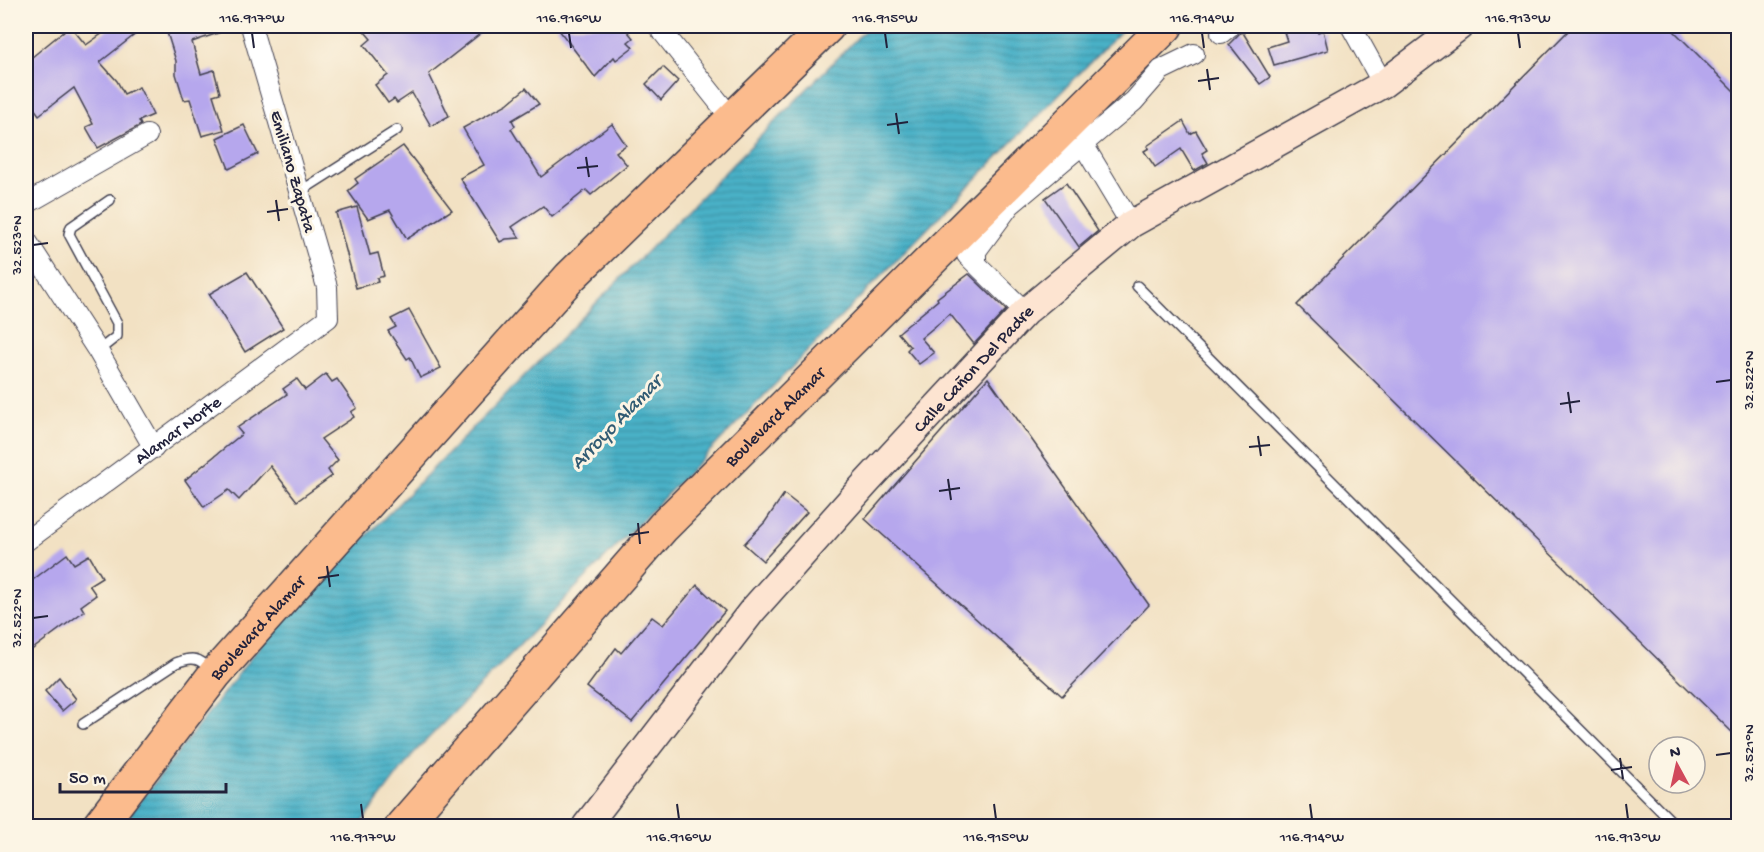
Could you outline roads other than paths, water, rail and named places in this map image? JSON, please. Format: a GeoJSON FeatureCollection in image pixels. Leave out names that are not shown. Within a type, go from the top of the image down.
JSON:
{"type":"FeatureCollection","features":[{"type":"Feature","properties":{"kind":"highway"},"geometry":{"type":"LineString","coordinates":[[780,74],[811,26]]}},
{"type":"Feature","properties":{"kind":"highway","name":"Boulevard Alamar"},"geometry":{"type":"LineString","coordinates":[[99,826],[215,674],[570,277],[828,26]]}},
{"type":"Feature","properties":{"kind":"highway","name":"Boulevard Alamar"},"geometry":{"type":"LineString","coordinates":[[402,826],[663,527],[1166,26]]}},
{"type":"Feature","properties":{"kind":"street","name":"Emiliano Zapata"},"geometry":{"type":"LineString","coordinates":[[251,26],[327,286],[328,318]]}},
{"type":"Feature","properties":{"kind":"street"},"geometry":{"type":"LineString","coordinates":[[658,26],[732,119]]}},
{"type":"Feature","properties":{"kind":"street"},"geometry":{"type":"LineString","coordinates":[[1351,26],[1383,84]]}},
{"type":"Feature","properties":{"kind":"street","name":"Calle Cañon Del Padre"},"geometry":{"type":"LineString","coordinates":[[586,826],[752,611],[866,483],[1025,312],[1131,224],[1383,84],[1460,26]]}},
{"type":"Feature","properties":{"kind":"street"},"geometry":{"type":"LineString","coordinates":[[976,263],[976,250],[1010,205],[1044,174],[1084,146],[1134,101],[1161,70],[1194,54]]}},
{"type":"Feature","properties":{"kind":"street"},"geometry":{"type":"LineString","coordinates":[[26,204],[147,135]]}},
{"type":"Feature","properties":{"kind":"street"},"geometry":{"type":"LineString","coordinates":[[1084,146],[1131,224]]}},
{"type":"Feature","properties":{"kind":"street"},"geometry":{"type":"LineString","coordinates":[[951,239],[1025,312]]}},
{"type":"Feature","properties":{"kind":"street"},"geometry":{"type":"LineString","coordinates":[[26,240],[98,351],[154,448]]}},
{"type":"Feature","properties":{"kind":"street","name":"Alamar Norte"},"geometry":{"type":"LineString","coordinates":[[26,541],[328,318]]}},
{"type":"Feature","properties":{"kind":"lane"},"geometry":{"type":"LineString","coordinates":[[301,191],[397,130]]}},
{"type":"Feature","properties":{"kind":"lane"},"geometry":{"type":"LineString","coordinates":[[98,351],[117,336],[117,324],[69,234],[71,226],[111,200]]}},
{"type":"Feature","properties":{"kind":"lane"},"geometry":{"type":"LineString","coordinates":[[1137,286],[1676,826]]}},
{"type":"Feature","properties":{"kind":"lane"},"geometry":{"type":"LineString","coordinates":[[82,723],[188,658],[200,659],[215,674]]}},
{"type":"Feature","properties":{"kind":"water","name":"Arroyo Alamar"},"geometry":{"type":"Polygon","coordinates":[[[869,26],[1126,26],[413,754],[359,826],[121,826],[266,638],[869,26]]]}}]}
